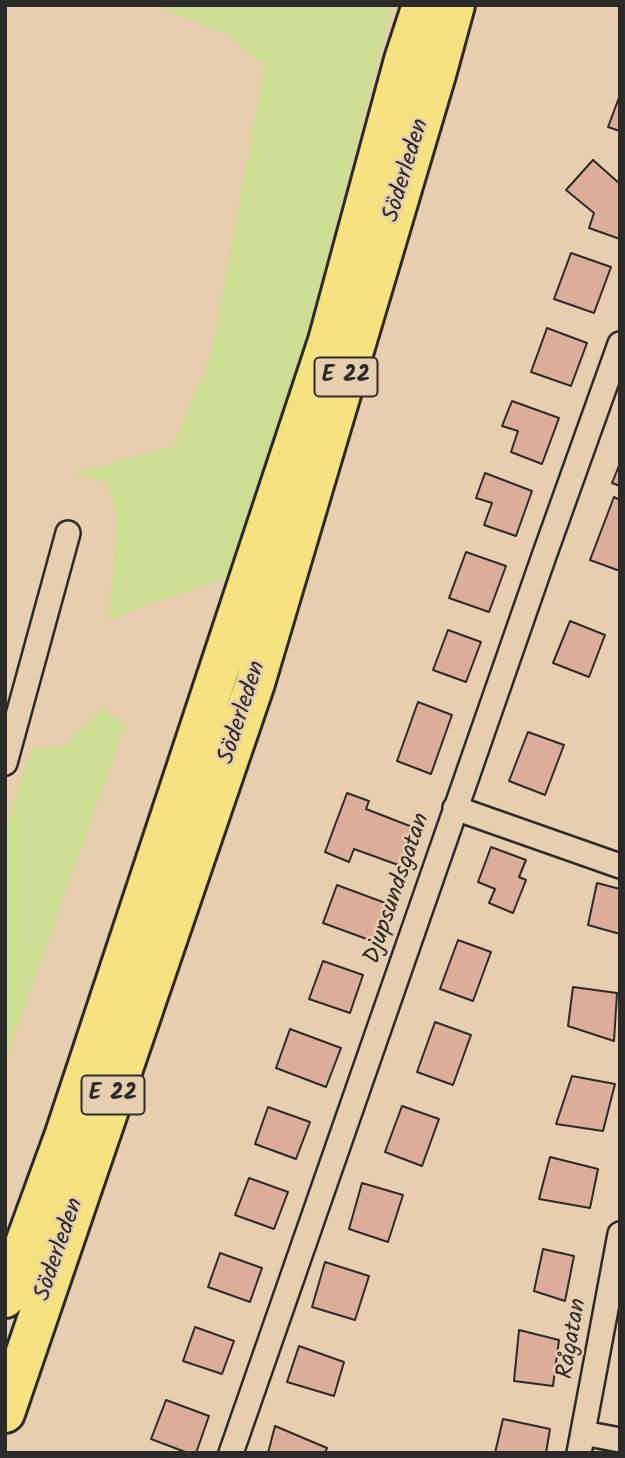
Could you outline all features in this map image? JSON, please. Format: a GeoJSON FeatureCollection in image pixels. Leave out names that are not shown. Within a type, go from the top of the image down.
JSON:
{"type":"FeatureCollection","features":[{"type":"Feature","properties":{"kind":"highway","name":"E 22"},"geometry":{"type":"LineString","coordinates":[[404,60],[412,5]]}},
{"type":"Feature","properties":{"kind":"highway","name":"Söderleden"},"geometry":{"type":"LineString","coordinates":[[5,1298],[65,1134],[324,355],[404,60],[422,5]]}},
{"type":"Feature","properties":{"kind":"highway","name":"Söderleden"},"geometry":{"type":"LineString","coordinates":[[5,1413],[255,682],[455,5]]}},
{"type":"Feature","properties":{"kind":"street","name":"Djupsundsgatan"},"geometry":{"type":"LineString","coordinates":[[231,1453],[455,808],[620,344]]}},
{"type":"Feature","properties":{"kind":"street"},"geometry":{"type":"LineString","coordinates":[[5,763],[68,533]]}},
{"type":"Feature","properties":{"kind":"street"},"geometry":{"type":"LineString","coordinates":[[455,808],[620,866]]}},
{"type":"Feature","properties":{"kind":"street","name":"Rågatan"},"geometry":{"type":"LineString","coordinates":[[581,1443],[620,1234]]}},
{"type":"Feature","properties":{"kind":"street"},"geometry":{"type":"LineString","coordinates":[[581,1443],[620,1440]]}},
{"type":"Feature","properties":{"kind":"green space"},"geometry":{"type":"Polygon","coordinates":[[[152,5],[393,5],[296,377],[228,577],[108,621],[118,519],[108,483],[73,473],[173,446],[212,351],[265,65],[227,34],[152,5]]]}},
{"type":"Feature","properties":{"kind":"green space"},"geometry":{"type":"Polygon","coordinates":[[[103,708],[125,725],[5,1063],[5,831],[31,749],[64,746],[103,708]]]}},
{"type":"Feature","properties":{"kind":"building"},"geometry":{"type":"Polygon","coordinates":[[[620,95],[620,131],[608,127],[620,95]]]}},
{"type":"Feature","properties":{"kind":"building"},"geometry":{"type":"Polygon","coordinates":[[[593,160],[620,184],[620,239],[589,228],[594,213],[566,190],[593,160]]]}},
{"type":"Feature","properties":{"kind":"building"},"geometry":{"type":"Polygon","coordinates":[[[571,253],[611,267],[594,313],[554,299],[571,253]]]}},
{"type":"Feature","properties":{"kind":"building"},"geometry":{"type":"Polygon","coordinates":[[[547,328],[587,343],[571,386],[531,372],[547,328]]]}},
{"type":"Feature","properties":{"kind":"building"},"geometry":{"type":"Polygon","coordinates":[[[512,401],[559,418],[542,464],[511,452],[518,431],[502,426],[512,401]]]}},
{"type":"Feature","properties":{"kind":"building"},"geometry":{"type":"Polygon","coordinates":[[[620,463],[620,486],[612,483],[620,463]]]}},
{"type":"Feature","properties":{"kind":"building"},"geometry":{"type":"Polygon","coordinates":[[[485,473],[532,491],[516,536],[484,525],[492,503],[476,498],[485,473]]]}},
{"type":"Feature","properties":{"kind":"building"},"geometry":{"type":"Polygon","coordinates":[[[614,497],[620,500],[620,571],[590,560],[614,497]]]}},
{"type":"Feature","properties":{"kind":"building"},"geometry":{"type":"Polygon","coordinates":[[[466,552],[506,566],[489,612],[449,598],[466,552]]]}},
{"type":"Feature","properties":{"kind":"building"},"geometry":{"type":"Polygon","coordinates":[[[570,621],[605,635],[589,677],[553,663],[570,621]]]}},
{"type":"Feature","properties":{"kind":"building"},"geometry":{"type":"Polygon","coordinates":[[[448,630],[481,642],[466,682],[433,670],[448,630]]]}},
{"type":"Feature","properties":{"kind":"building"},"geometry":{"type":"Polygon","coordinates":[[[418,702],[452,715],[431,774],[397,761],[418,702]]]}},
{"type":"Feature","properties":{"kind":"building"},"geometry":{"type":"Polygon","coordinates":[[[528,732],[564,745],[545,795],[509,781],[528,732]]]}},
{"type":"Feature","properties":{"kind":"building"},"geometry":{"type":"Polygon","coordinates":[[[347,793],[369,801],[366,809],[415,828],[401,866],[354,849],[349,862],[325,852],[347,793]]]}},
{"type":"Feature","properties":{"kind":"building"},"geometry":{"type":"Polygon","coordinates":[[[491,847],[526,860],[519,877],[526,880],[513,913],[489,903],[495,889],[478,882],[491,847]]]}},
{"type":"Feature","properties":{"kind":"building"},"geometry":{"type":"Polygon","coordinates":[[[597,883],[620,889],[620,934],[588,925],[597,883]]]}},
{"type":"Feature","properties":{"kind":"building"},"geometry":{"type":"Polygon","coordinates":[[[337,885],[388,904],[375,942],[323,923],[337,885]]]}},
{"type":"Feature","properties":{"kind":"building"},"geometry":{"type":"Polygon","coordinates":[[[458,940],[491,952],[473,1001],[440,989],[458,940]]]}},
{"type":"Feature","properties":{"kind":"building"},"geometry":{"type":"Polygon","coordinates":[[[323,961],[363,975],[350,1013],[309,999],[323,961]]]}},
{"type":"Feature","properties":{"kind":"building"},"geometry":{"type":"Polygon","coordinates":[[[573,987],[617,993],[614,1041],[568,1026],[573,987]]]}},
{"type":"Feature","properties":{"kind":"building"},"geometry":{"type":"Polygon","coordinates":[[[435,1022],[471,1035],[453,1085],[417,1072],[435,1022]]]}},
{"type":"Feature","properties":{"kind":"building"},"geometry":{"type":"Polygon","coordinates":[[[290,1029],[341,1048],[326,1087],[276,1068],[290,1029]]]}},
{"type":"Feature","properties":{"kind":"building"},"geometry":{"type":"Polygon","coordinates":[[[572,1076],[615,1084],[603,1131],[556,1124],[572,1076]]]}},
{"type":"Feature","properties":{"kind":"building"},"geometry":{"type":"Polygon","coordinates":[[[402,1106],[439,1119],[422,1166],[385,1152],[402,1106]]]}},
{"type":"Feature","properties":{"kind":"building"},"geometry":{"type":"Polygon","coordinates":[[[268,1107],[310,1122],[296,1159],[255,1144],[268,1107]]]}},
{"type":"Feature","properties":{"kind":"building"},"geometry":{"type":"Polygon","coordinates":[[[550,1157],[598,1169],[590,1208],[539,1199],[550,1157]]]}},
{"type":"Feature","properties":{"kind":"building"},"geometry":{"type":"Polygon","coordinates":[[[249,1178],[288,1192],[274,1229],[235,1215],[249,1178]]]}},
{"type":"Feature","properties":{"kind":"building"},"geometry":{"type":"Polygon","coordinates":[[[362,1183],[403,1195],[388,1242],[349,1229],[362,1183]]]}},
{"type":"Feature","properties":{"kind":"building"},"geometry":{"type":"Polygon","coordinates":[[[543,1249],[574,1256],[565,1301],[534,1291],[543,1249]]]}},
{"type":"Feature","properties":{"kind":"building"},"geometry":{"type":"Polygon","coordinates":[[[220,1253],[262,1268],[250,1302],[208,1287],[220,1253]]]}},
{"type":"Feature","properties":{"kind":"building"},"geometry":{"type":"Polygon","coordinates":[[[325,1262],[369,1276],[355,1320],[312,1307],[325,1262]]]}},
{"type":"Feature","properties":{"kind":"building"},"geometry":{"type":"Polygon","coordinates":[[[195,1327],[234,1341],[222,1374],[183,1361],[195,1327]]]}},
{"type":"Feature","properties":{"kind":"building"},"geometry":{"type":"Polygon","coordinates":[[[519,1330],[559,1340],[553,1386],[514,1381],[519,1330]]]}},
{"type":"Feature","properties":{"kind":"building"},"geometry":{"type":"Polygon","coordinates":[[[299,1346],[344,1362],[334,1396],[287,1382],[299,1346]]]}},
{"type":"Feature","properties":{"kind":"building"},"geometry":{"type":"Polygon","coordinates":[[[166,1400],[209,1416],[196,1453],[188,1453],[151,1439],[166,1400]]]}},
{"type":"Feature","properties":{"kind":"building"},"geometry":{"type":"Polygon","coordinates":[[[503,1419],[550,1429],[546,1453],[495,1453],[503,1419]]]}},
{"type":"Feature","properties":{"kind":"building"},"geometry":{"type":"Polygon","coordinates":[[[275,1426],[327,1448],[325,1453],[268,1453],[275,1426]]]}}]}
